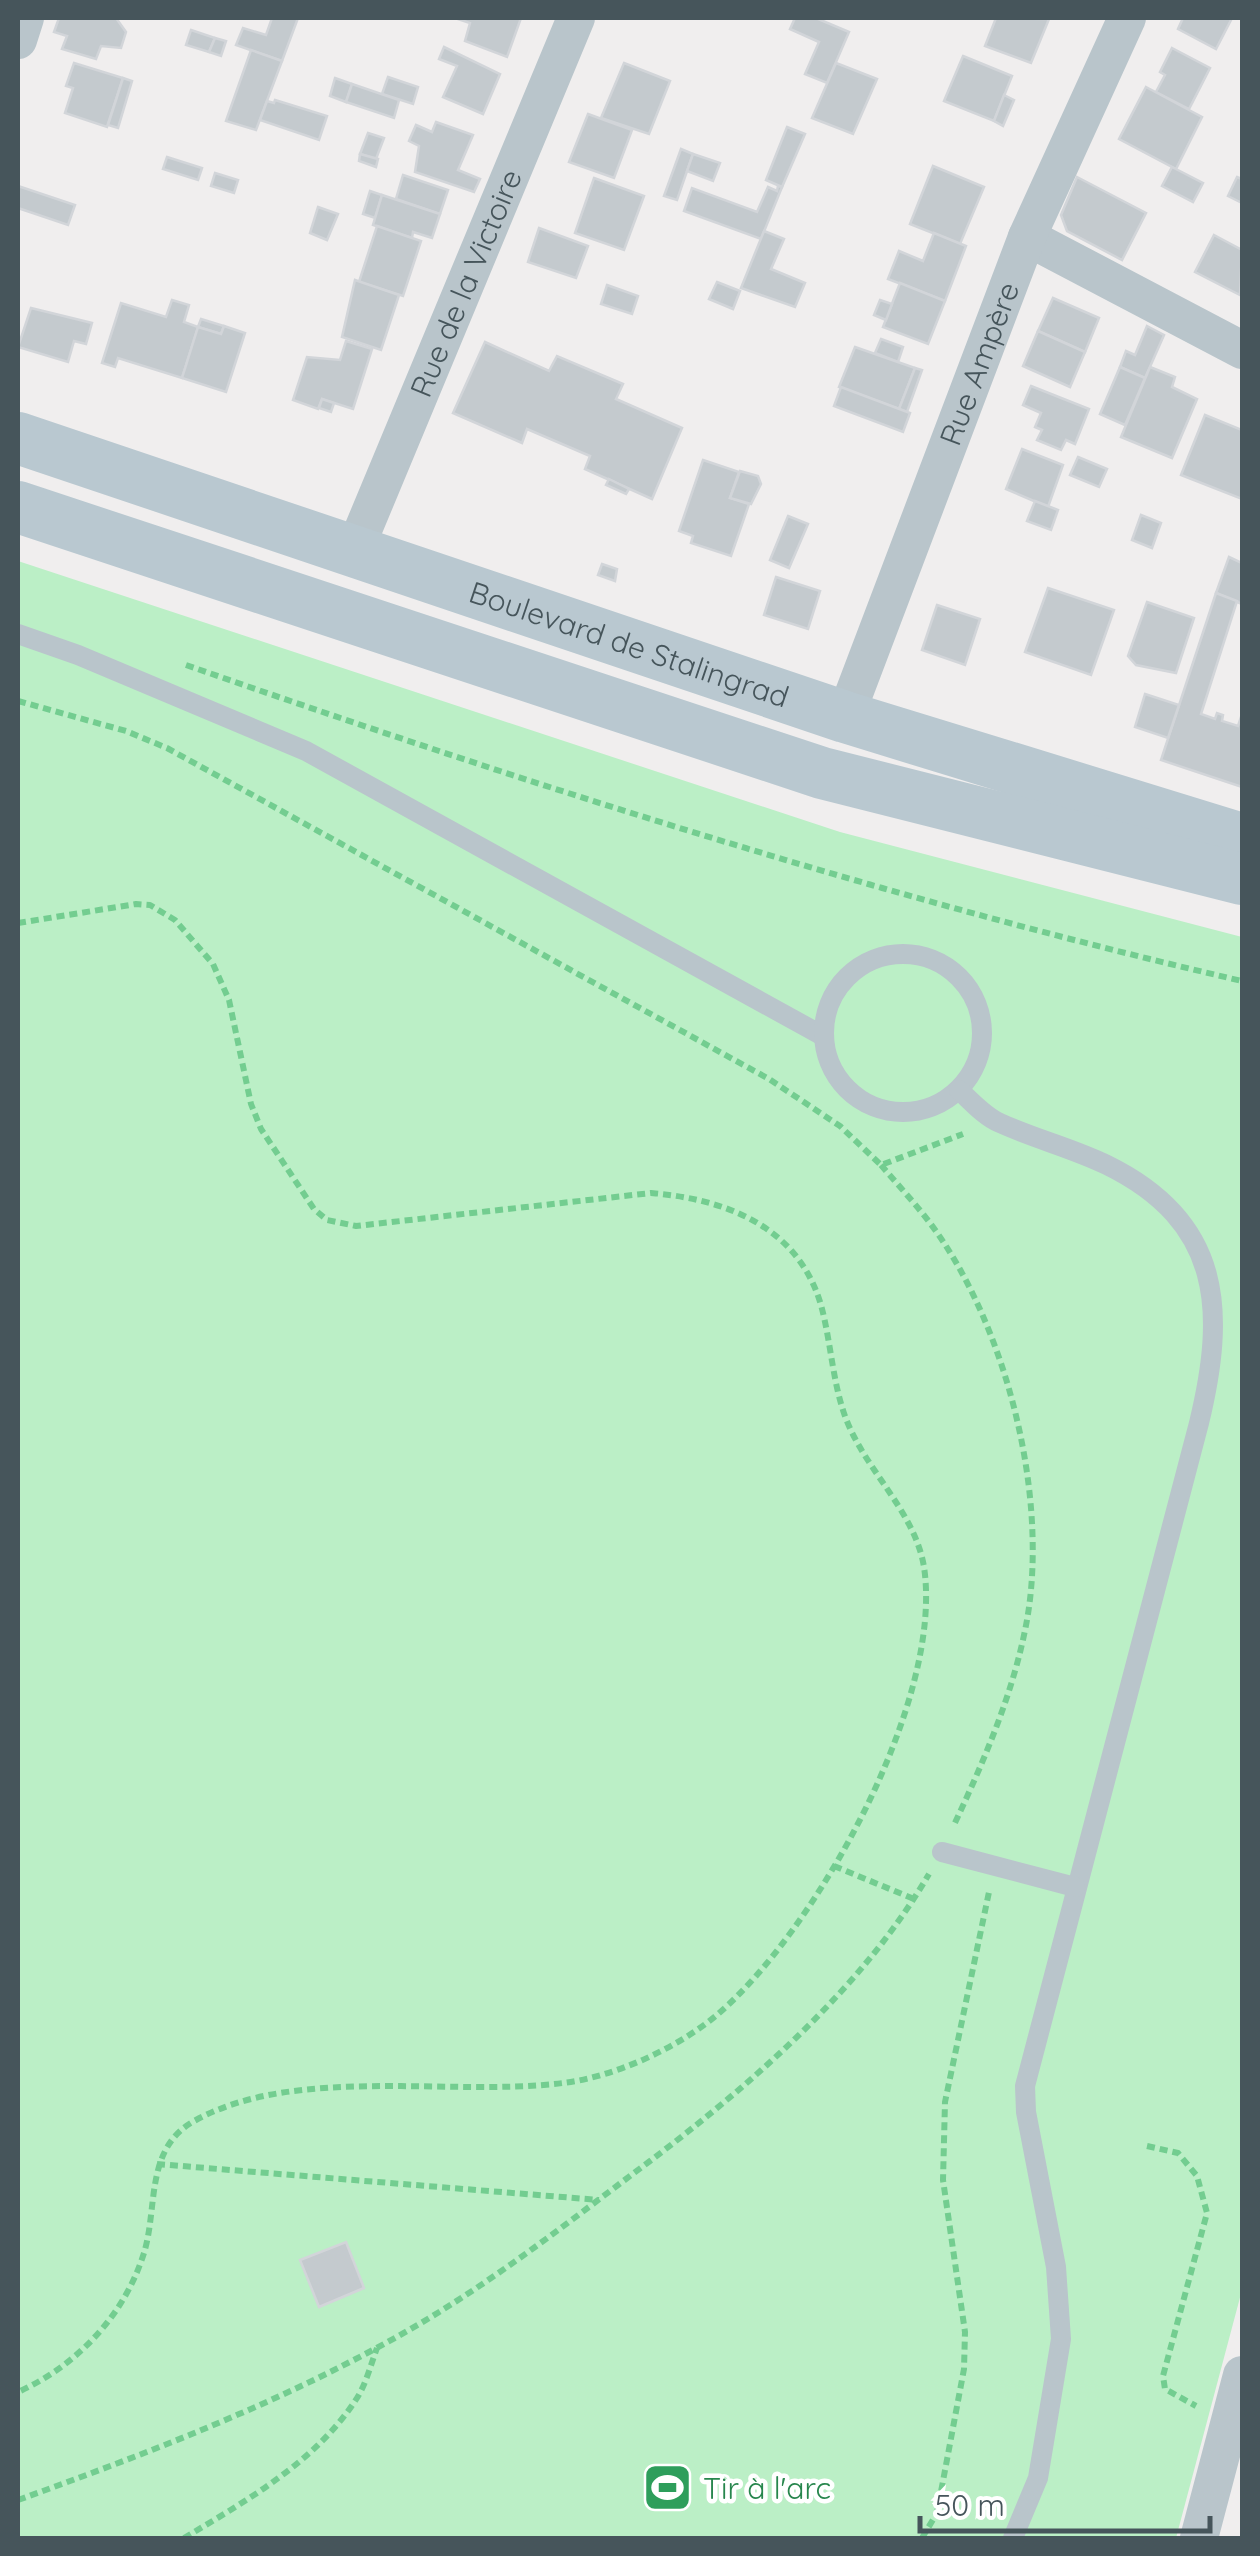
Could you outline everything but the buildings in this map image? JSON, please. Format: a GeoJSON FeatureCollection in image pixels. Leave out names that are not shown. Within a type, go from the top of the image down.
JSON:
{"type":"FeatureCollection","features":[{"type":"Feature","properties":{"kind":"main road","name":"Boulevard de Stalingrad"},"geometry":{"type":"LineString","coordinates":[[18,438],[845,717],[1241,869]]}},
{"type":"Feature","properties":{"kind":"main road","name":"Boulevard de Stalingrad"},"geometry":{"type":"LineString","coordinates":[[18,507],[822,773],[1241,869]]}},
{"type":"Feature","properties":{"kind":"street"},"geometry":{"type":"LineString","coordinates":[[18,40],[25,18]]}},
{"type":"Feature","properties":{"kind":"street","name":"Rue de la Victoire"},"geometry":{"type":"LineString","coordinates":[[355,549],[576,18]]}},
{"type":"Feature","properties":{"kind":"street","name":"Rue Ampère"},"geometry":{"type":"LineString","coordinates":[[845,717],[1027,237],[1127,18]]}},
{"type":"Feature","properties":{"kind":"street"},"geometry":{"type":"LineString","coordinates":[[1027,237],[1242,350]]}},
{"type":"Feature","properties":{"kind":"street"},"geometry":{"type":"LineString","coordinates":[[1199,2538],[1242,2375]]}},
{"type":"Feature","properties":{"kind":"lane"},"geometry":{"type":"LineString","coordinates":[[18,634],[78,655],[306,752],[823,1036]]}},
{"type":"Feature","properties":{"kind":"lane"},"geometry":{"type":"LineString","coordinates":[[907,953],[933,958],[956,972],[972,993],[982,1018],[982,1044],[974,1069],[958,1090],[937,1106],[912,1112],[886,1111],[862,1101],[842,1085],[828,1062],[823,1036],[826,1010],[838,986],[857,968],[880,956],[907,953]]}},
{"type":"Feature","properties":{"kind":"lane"},"geometry":{"type":"LineString","coordinates":[[958,1090],[997,1122],[1062,1145],[1142,1186],[1178,1218],[1198,1249],[1213,1290],[1216,1335],[1210,1379],[1026,2086],[1026,2112],[1056,2268],[1061,2339],[1038,2478],[1013,2538]]}},
{"type":"Feature","properties":{"kind":"lane"},"geometry":{"type":"LineString","coordinates":[[942,1852],[1075,1886]]}},
{"type":"Feature","properties":{"kind":"path"},"geometry":{"type":"LineString","coordinates":[[170,659],[562,793],[814,871],[1003,925],[1242,982]]}},
{"type":"Feature","properties":{"kind":"path"},"geometry":{"type":"LineString","coordinates":[[18,702],[126,731],[167,748],[768,1079],[840,1126],[880,1165],[931,1225],[964,1280],[1011,1398],[1026,1467],[1032,1547],[1027,1620],[990,1748],[942,1852],[914,1899],[832,2000],[781,2052],[715,2112],[496,2276],[378,2347],[275,2397],[18,2500]]}},
{"type":"Feature","properties":{"kind":"path"},"geometry":{"type":"LineString","coordinates":[[18,923],[136,904],[150,905],[175,920],[222,983],[261,1129],[302,1193],[327,1220],[356,1226],[650,1193],[690,1196],[729,1208],[771,1231],[794,1253],[821,1304],[848,1426],[912,1531],[924,1570],[922,1641],[884,1774],[834,1866],[775,1950],[717,2015],[630,2063],[594,2078],[534,2086],[335,2087],[255,2100],[194,2121],[166,2148],[157,2164],[149,2235],[123,2300],[80,2353],[18,2392]]}},
{"type":"Feature","properties":{"kind":"path"},"geometry":{"type":"LineString","coordinates":[[880,1165],[997,1122]]}},
{"type":"Feature","properties":{"kind":"path"},"geometry":{"type":"LineString","coordinates":[[834,1866],[914,1899]]}},
{"type":"Feature","properties":{"kind":"path"},"geometry":{"type":"LineString","coordinates":[[922,2538],[937,2513],[964,2369],[965,2332],[944,2180],[945,2102],[995,1866]]}},
{"type":"Feature","properties":{"kind":"path"},"geometry":{"type":"LineString","coordinates":[[1147,2146],[1178,2153],[1197,2176],[1207,2213],[1163,2376],[1165,2388],[1175,2398],[1206,2409]]}},
{"type":"Feature","properties":{"kind":"path"},"geometry":{"type":"LineString","coordinates":[[157,2164],[599,2200]]}},
{"type":"Feature","properties":{"kind":"path"},"geometry":{"type":"LineString","coordinates":[[184,2538],[243,2503],[312,2449],[358,2398],[378,2347]]}},
{"type":"Feature","properties":{"kind":"green space"},"geometry":{"type":"Polygon","coordinates":[[[18,561],[840,832],[1242,937],[1242,2290],[1176,2538],[18,2538],[18,561]]]}},
{"type":"Feature","properties":{"kind":"place","name":"Tir à l'arc"},"geometry":{"type":"Point","coordinates":[668,2488]}}]}
